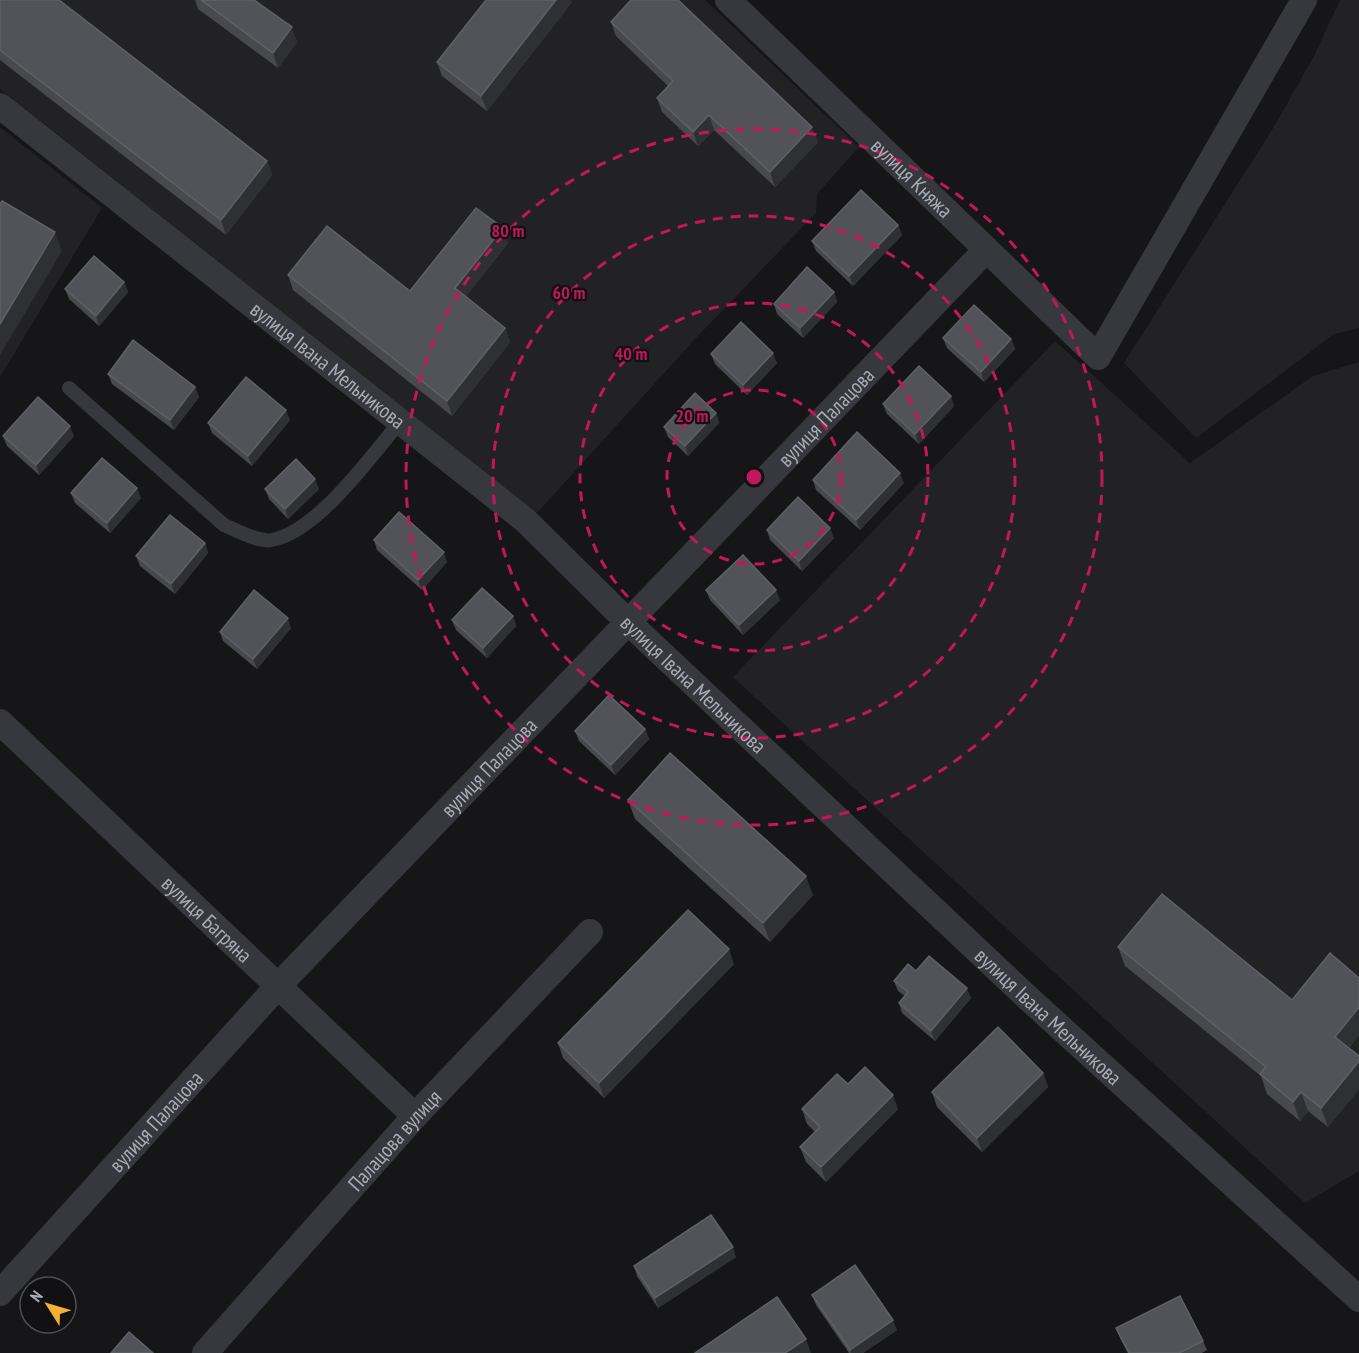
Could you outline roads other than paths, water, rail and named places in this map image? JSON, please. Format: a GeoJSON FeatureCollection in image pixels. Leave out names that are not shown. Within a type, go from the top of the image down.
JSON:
{"type":"FeatureCollection","features":[{"type":"Feature","properties":{"kind":"street","name":"вулиця Княжа"},"geometry":{"type":"LineString","coordinates":[[728,0],[1098,357],[1304,0]]}},
{"type":"Feature","properties":{"kind":"street","name":"вулиця Івана Мельникова"},"geometry":{"type":"LineString","coordinates":[[0,106],[525,520],[629,623],[1029,999],[1359,1299]]}},
{"type":"Feature","properties":{"kind":"street","name":"вулиця Палацова"},"geometry":{"type":"LineString","coordinates":[[0,1293],[278,986],[986,250]]}},
{"type":"Feature","properties":{"kind":"street","name":"вулиця Багряна"},"geometry":{"type":"LineString","coordinates":[[0,722],[415,1116]]}},
{"type":"Feature","properties":{"kind":"street","name":"Палацова вулиця"},"geometry":{"type":"LineString","coordinates":[[205,1353],[415,1116],[590,932]]}},
{"type":"Feature","properties":{"kind":"lane"},"geometry":{"type":"LineString","coordinates":[[69,388],[224,525],[271,541],[296,530],[324,509],[399,422]]}}]}
